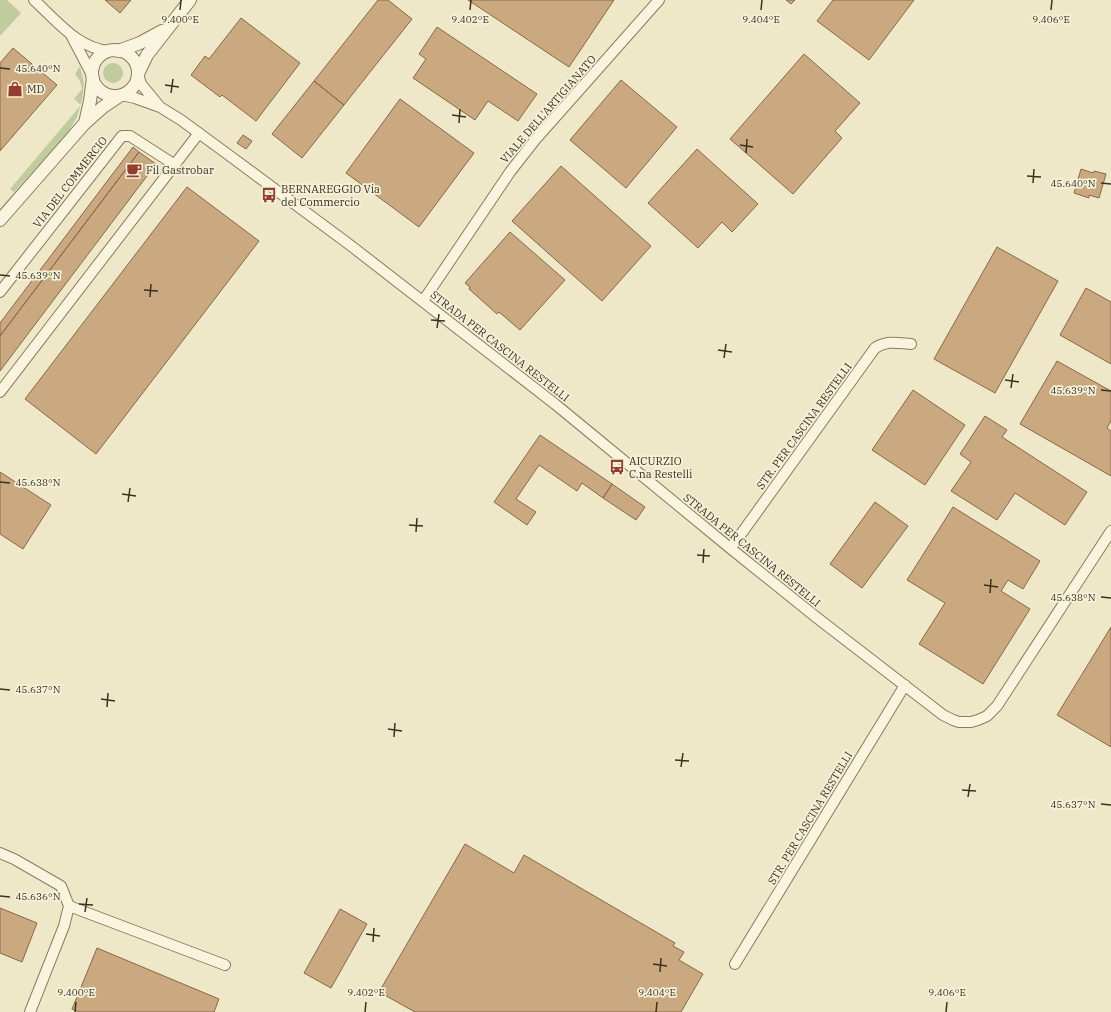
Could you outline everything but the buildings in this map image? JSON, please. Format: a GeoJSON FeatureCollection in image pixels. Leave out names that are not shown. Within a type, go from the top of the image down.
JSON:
{"type":"FeatureCollection","features":[{"type":"Feature","properties":{"kind":"street"},"geometry":{"type":"LineString","coordinates":[[34,0],[68,32],[89,46],[96,49],[125,53],[132,57],[137,66],[141,84],[160,107]]}},
{"type":"Feature","properties":{"kind":"street"},"geometry":{"type":"LineString","coordinates":[[0,220],[84,124],[103,107],[121,95],[129,92],[136,82],[147,55],[190,0]]}},
{"type":"Feature","properties":{"kind":"street","name":"VIALE DELL'ARTIGIANATO"},"geometry":{"type":"LineString","coordinates":[[423,301],[514,166],[535,140],[660,0]]}},
{"type":"Feature","properties":{"kind":"street"},"geometry":{"type":"LineString","coordinates":[[84,124],[90,101],[93,77],[92,71],[96,61],[101,56],[140,44],[167,29]]}},
{"type":"Feature","properties":{"kind":"street"},"geometry":{"type":"LineString","coordinates":[[0,392],[199,133],[160,107],[136,98],[121,95],[113,96],[103,92],[97,87],[68,32]]}},
{"type":"Feature","properties":{"kind":"street","name":"STRADA PER CASCINA RESTELLI"},"geometry":{"type":"LineString","coordinates":[[199,133],[423,301],[555,404],[816,617],[943,715],[953,720],[964,722],[978,720],[987,716],[1002,700],[1078,579],[1111,531]]}},
{"type":"Feature","properties":{"kind":"street","name":"VIA DEL COMMERCIO"},"geometry":{"type":"LineString","coordinates":[[0,292],[122,136],[130,136],[175,165]]}},
{"type":"Feature","properties":{"kind":"street","name":"STR. PER CASCINA RESTELLI"},"geometry":{"type":"LineString","coordinates":[[730,548],[746,528],[875,348],[881,344],[891,342],[911,344]]}},
{"type":"Feature","properties":{"kind":"street","name":"STR. PER CASCINA RESTELLI"},"geometry":{"type":"LineString","coordinates":[[735,964],[905,685]]}},
{"type":"Feature","properties":{"kind":"street"},"geometry":{"type":"LineString","coordinates":[[0,853],[14,859],[61,886],[69,906],[64,926],[30,1012]]}},
{"type":"Feature","properties":{"kind":"street"},"geometry":{"type":"LineString","coordinates":[[69,906],[225,965]]}},
{"type":"Feature","properties":{"kind":"green space"},"geometry":{"type":"Polygon","coordinates":[[[0,0],[7,0],[21,13],[0,36],[0,0]]]}},
{"type":"Feature","properties":{"kind":"green space"},"geometry":{"type":"Polygon","coordinates":[[[113,63],[120,66],[123,73],[120,80],[113,83],[106,80],[103,73],[106,66],[113,63]]]}},
{"type":"Feature","properties":{"kind":"green space"},"geometry":{"type":"Polygon","coordinates":[[[80,66],[84,84],[81,105],[74,99],[82,89],[80,81],[75,74],[80,66]]]}},
{"type":"Feature","properties":{"kind":"green space"},"geometry":{"type":"Polygon","coordinates":[[[80,106],[77,117],[68,133],[14,192],[10,189],[80,106]]]}},
{"type":"Feature","properties":{"kind":"place","name":"MD"},"geometry":{"type":"Point","coordinates":[15,89]}},
{"type":"Feature","properties":{"kind":"place","name":"Fil Gastrobar"},"geometry":{"type":"Point","coordinates":[134,170]}},
{"type":"Feature","properties":{"kind":"place","name":"BERNAREGGIO Via del Commercio"},"geometry":{"type":"Point","coordinates":[269,195]}},
{"type":"Feature","properties":{"kind":"place","name":"AICURZIO C.na Restelli"},"geometry":{"type":"Point","coordinates":[617,467]}}]}
